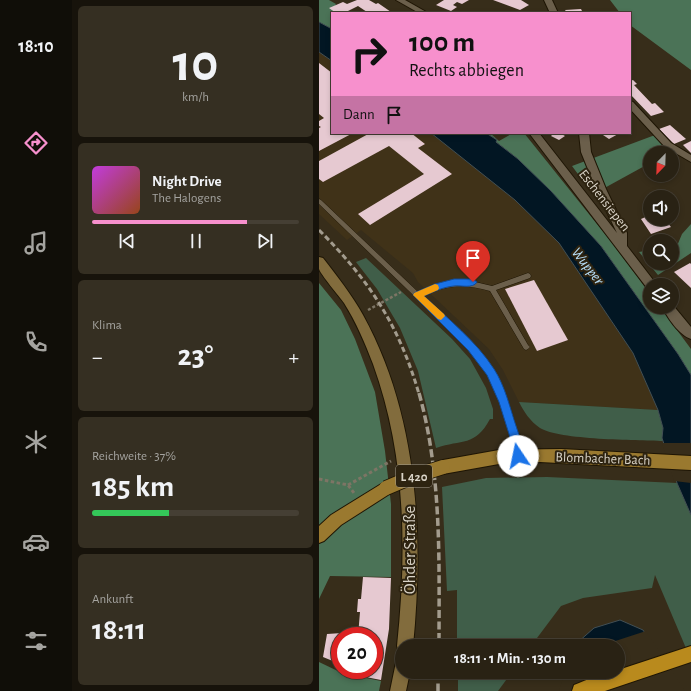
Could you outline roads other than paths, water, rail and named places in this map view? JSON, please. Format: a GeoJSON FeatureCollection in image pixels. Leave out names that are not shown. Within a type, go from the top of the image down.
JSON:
{"type":"FeatureCollection","features":[{"type":"Feature","properties":{"kind":"highway"},"geometry":{"type":"LineString","coordinates":[[580,691],[691,654]]}},
{"type":"Feature","properties":{"kind":"main road","name":"Öhder Straße"},"geometry":{"type":"LineString","coordinates":[[319,261],[340,288],[363,325],[388,386],[397,422],[403,454],[410,522],[410,580],[406,639]]}},
{"type":"Feature","properties":{"kind":"main road","name":"Blombacher Bach"},"geometry":{"type":"LineString","coordinates":[[319,536],[336,520],[386,488],[412,477],[443,467],[487,459],[518,456],[691,463]]}},
{"type":"Feature","properties":{"kind":"main road"},"geometry":{"type":"LineString","coordinates":[[398,691],[400,679]]}},
{"type":"Feature","properties":{"kind":"street"},"geometry":{"type":"LineString","coordinates":[[400,0],[422,12]]}},
{"type":"Feature","properties":{"kind":"street"},"geometry":{"type":"LineString","coordinates":[[418,0],[427,12]]}},
{"type":"Feature","properties":{"kind":"street"},"geometry":{"type":"LineString","coordinates":[[548,0],[554,12]]}},
{"type":"Feature","properties":{"kind":"street"},"geometry":{"type":"LineString","coordinates":[[631,105],[668,145],[691,159]]}},
{"type":"Feature","properties":{"kind":"street","name":"Eschensiepen"},"geometry":{"type":"LineString","coordinates":[[535,134],[646,278]]}},
{"type":"Feature","properties":{"kind":"street"},"geometry":{"type":"LineString","coordinates":[[583,134],[586,141],[586,152],[622,233],[622,247]]}},
{"type":"Feature","properties":{"kind":"street"},"geometry":{"type":"LineString","coordinates":[[673,314],[683,327],[691,334]]}},
{"type":"Feature","properties":{"kind":"lane"},"geometry":{"type":"LineString","coordinates":[[319,200],[471,347],[491,373],[504,402],[514,434],[518,456]]}},
{"type":"Feature","properties":{"kind":"lane"},"geometry":{"type":"LineString","coordinates":[[492,289],[528,276]]}},
{"type":"Feature","properties":{"kind":"lane"},"geometry":{"type":"LineString","coordinates":[[417,295],[438,286],[454,282],[473,282],[492,289],[526,347]]}},
{"type":"Feature","properties":{"kind":"water"},"geometry":{"type":"Polygon","coordinates":[[[319,22],[331,28],[331,60],[319,52],[319,22]]]}},
{"type":"Feature","properties":{"kind":"water","name":"Wupper"},"geometry":{"type":"Polygon","coordinates":[[[432,134],[488,134],[497,140],[496,142],[518,159],[551,191],[601,246],[643,305],[643,314],[649,314],[678,354],[691,375],[691,515],[677,483],[662,438],[663,428],[658,410],[633,353],[559,243],[515,200],[432,134]]]}},
{"type":"Feature","properties":{"kind":"water"},"geometry":{"type":"Polygon","coordinates":[[[620,620],[643,630],[683,691],[561,691],[597,679],[625,679],[625,639],[582,639],[594,628],[620,620]]]}},
{"type":"Feature","properties":{"kind":"railway"},"geometry":{"type":"LineString","coordinates":[[319,230],[353,267],[380,305],[402,346],[419,394]]}},
{"type":"Feature","properties":{"kind":"railway"},"geometry":{"type":"LineString","coordinates":[[419,393],[432,455],[438,519],[439,639]]}},
{"type":"Feature","properties":{"kind":"railway"},"geometry":{"type":"LineString","coordinates":[[438,679],[438,691]]}}]}
